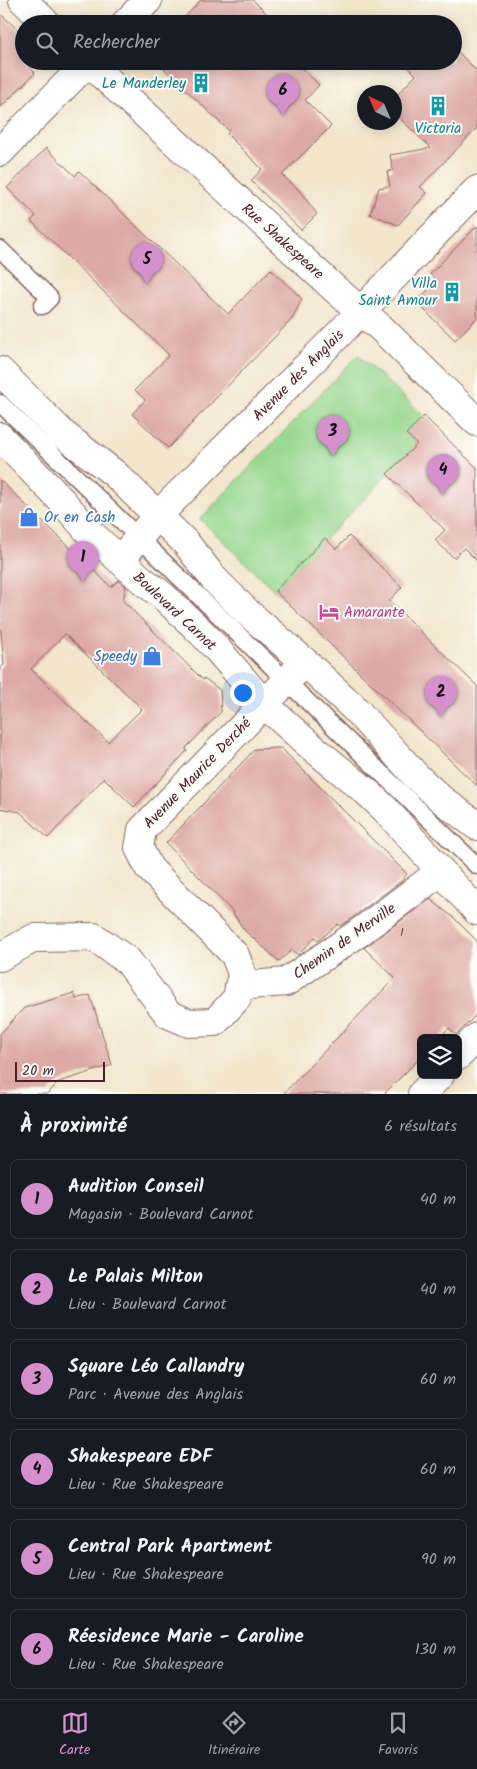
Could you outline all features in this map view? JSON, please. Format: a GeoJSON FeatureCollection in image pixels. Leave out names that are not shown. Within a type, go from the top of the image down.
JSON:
{"type":"FeatureCollection","features":[{"type":"Feature","properties":{"kind":"street"},"geometry":{"type":"LineString","coordinates":[[23,0],[38,15]]}},
{"type":"Feature","properties":{"kind":"street"},"geometry":{"type":"LineString","coordinates":[[134,15],[148,0]]}},
{"type":"Feature","properties":{"kind":"street"},"geometry":{"type":"LineString","coordinates":[[0,152],[80,70]]}},
{"type":"Feature","properties":{"kind":"street","name":"Rue Shakespeare"},"geometry":{"type":"LineString","coordinates":[[97,70],[360,311],[381,328],[477,422]]}},
{"type":"Feature","properties":{"kind":"street","name":"Avenue des Anglais"},"geometry":{"type":"LineString","coordinates":[[120,560],[157,516],[332,341],[477,190]]}},
{"type":"Feature","properties":{"kind":"street"},"geometry":{"type":"LineString","coordinates":[[0,371],[63,434],[115,474],[186,543],[214,579],[247,612],[296,672],[355,708],[417,777],[477,826]]}},
{"type":"Feature","properties":{"kind":"street","name":"Boulevard Carnot"},"geometry":{"type":"LineString","coordinates":[[1,440],[62,501],[89,532],[192,623],[264,704],[379,804],[477,912]]}},
{"type":"Feature","properties":{"kind":"street","name":"Avenue Maurice Derché"},"geometry":{"type":"LineString","coordinates":[[0,957],[34,938],[94,937],[128,961],[168,1014],[188,1024],[215,1022],[237,998],[242,974],[235,955],[149,868],[139,848],[142,830],[296,672]]}},
{"type":"Feature","properties":{"kind":"street","name":"Chemin de Merville"},"geometry":{"type":"LineString","coordinates":[[239,986],[286,982],[357,934],[440,872]]}},
{"type":"Feature","properties":{"kind":"street"},"geometry":{"type":"LineString","coordinates":[[462,1052],[477,1037]]}},
{"type":"Feature","properties":{"kind":"street"},"geometry":{"type":"LineString","coordinates":[[422,1094],[436,1079]]}},
{"type":"Feature","properties":{"kind":"lane"},"geometry":{"type":"LineString","coordinates":[[0,249],[50,298],[42,306]]}},
{"type":"Feature","properties":{"kind":"lane"},"geometry":{"type":"LineString","coordinates":[[0,402],[138,537],[296,672],[477,866]]}},
{"type":"Feature","properties":{"kind":"green space"},"geometry":{"type":"Polygon","coordinates":[[[358,355],[435,426],[275,591],[200,519],[358,355]]]}},
{"type":"Feature","properties":{"kind":"building"},"geometry":{"type":"Polygon","coordinates":[[[201,0],[253,0],[268,15],[187,15],[201,0]]]}},
{"type":"Feature","properties":{"kind":"building"},"geometry":{"type":"Polygon","coordinates":[[[0,13],[15,27],[15,70],[32,70],[35,73],[0,108],[0,13]]]}},
{"type":"Feature","properties":{"kind":"building"},"geometry":{"type":"Polygon","coordinates":[[[462,56],[477,71],[477,128],[420,187],[427,193],[398,225],[370,214],[379,188],[390,186],[387,172],[393,170],[390,155],[431,148],[402,121],[402,90],[416,75],[411,70],[462,70],[462,56]]]}},
{"type":"Feature","properties":{"kind":"building"},"geometry":{"type":"Polygon","coordinates":[[[165,70],[303,70],[319,85],[305,100],[331,126],[282,175],[299,190],[317,214],[301,230],[251,181],[262,169],[227,134],[229,131],[165,70]]]}},
{"type":"Feature","properties":{"kind":"building"},"geometry":{"type":"Polygon","coordinates":[[[46,148],[75,176],[79,171],[228,314],[271,269],[302,299],[292,319],[168,448],[132,414],[145,400],[135,390],[169,355],[31,221],[36,216],[7,188],[46,148]]]}},
{"type":"Feature","properties":{"kind":"building","name":"Villa Saint Amour"},"geometry":{"type":"Polygon","coordinates":[[[477,226],[477,318],[455,340],[416,302],[437,281],[430,274],[477,226]]]}},
{"type":"Feature","properties":{"kind":"building"},"geometry":{"type":"Polygon","coordinates":[[[424,416],[477,468],[477,561],[464,548],[454,558],[435,540],[445,530],[387,474],[417,444],[406,434],[424,416]]]}},
{"type":"Feature","properties":{"kind":"building"},"geometry":{"type":"Polygon","coordinates":[[[0,480],[111,587],[119,580],[126,586],[123,601],[203,680],[204,678],[220,690],[221,712],[134,807],[104,778],[48,838],[20,812],[0,808],[0,668],[4,665],[0,623],[0,480]],[[65,634],[31,669],[108,742],[142,709],[65,634]]]}},
{"type":"Feature","properties":{"kind":"building"},"geometry":{"type":"Polygon","coordinates":[[[349,536],[402,587],[389,601],[477,686],[477,786],[275,591],[325,538],[336,549],[349,536]]]}},
{"type":"Feature","properties":{"kind":"building"},"geometry":{"type":"Polygon","coordinates":[[[281,748],[407,874],[404,879],[348,921],[340,926],[338,924],[318,941],[315,937],[298,955],[292,950],[279,961],[245,931],[231,910],[166,843],[255,749],[281,748]]]}},
{"type":"Feature","properties":{"kind":"building"},"geometry":{"type":"Polygon","coordinates":[[[430,899],[454,918],[477,941],[477,1014],[457,1034],[449,1028],[443,1034],[417,1034],[417,1061],[384,1094],[283,1094],[395,978],[364,948],[430,899]]]}},
{"type":"Feature","properties":{"kind":"building"},"geometry":{"type":"Polygon","coordinates":[[[74,993],[76,999],[90,995],[112,1065],[59,1082],[47,1094],[0,1094],[0,1034],[24,1008],[74,993]]]}},
{"type":"Feature","properties":{"kind":"place","name":"Le Manderley"},"geometry":{"type":"Point","coordinates":[201,83]}},
{"type":"Feature","properties":{"kind":"place","name":"Victoria"},"geometry":{"type":"Point","coordinates":[438,106]}},
{"type":"Feature","properties":{"kind":"place","name":"Réesidence Marie - Caroline"},"geometry":{"type":"Point","coordinates":[283,115]}},
{"type":"Feature","properties":{"kind":"place","name":"Central Park Apartment"},"geometry":{"type":"Point","coordinates":[147,284]}},
{"type":"Feature","properties":{"kind":"place","name":"Villa Saint Amour"},"geometry":{"type":"Point","coordinates":[452,292]}},
{"type":"Feature","properties":{"kind":"place","name":"Square Léo Callandry"},"geometry":{"type":"Point","coordinates":[333,456]}},
{"type":"Feature","properties":{"kind":"place","name":"Shakespeare EDF"},"geometry":{"type":"Point","coordinates":[443,495]}},
{"type":"Feature","properties":{"kind":"place","name":"Or en Cash"},"geometry":{"type":"Point","coordinates":[29,517]}},
{"type":"Feature","properties":{"kind":"place","name":"Audition Conseil"},"geometry":{"type":"Point","coordinates":[83,582]}},
{"type":"Feature","properties":{"kind":"place","name":"Amarante"},"geometry":{"type":"Point","coordinates":[329,612]}},
{"type":"Feature","properties":{"kind":"place","name":"Speedy"},"geometry":{"type":"Point","coordinates":[152,656]}},
{"type":"Feature","properties":{"kind":"place","name":"Le Palais Milton"},"geometry":{"type":"Point","coordinates":[441,717]}}]}
